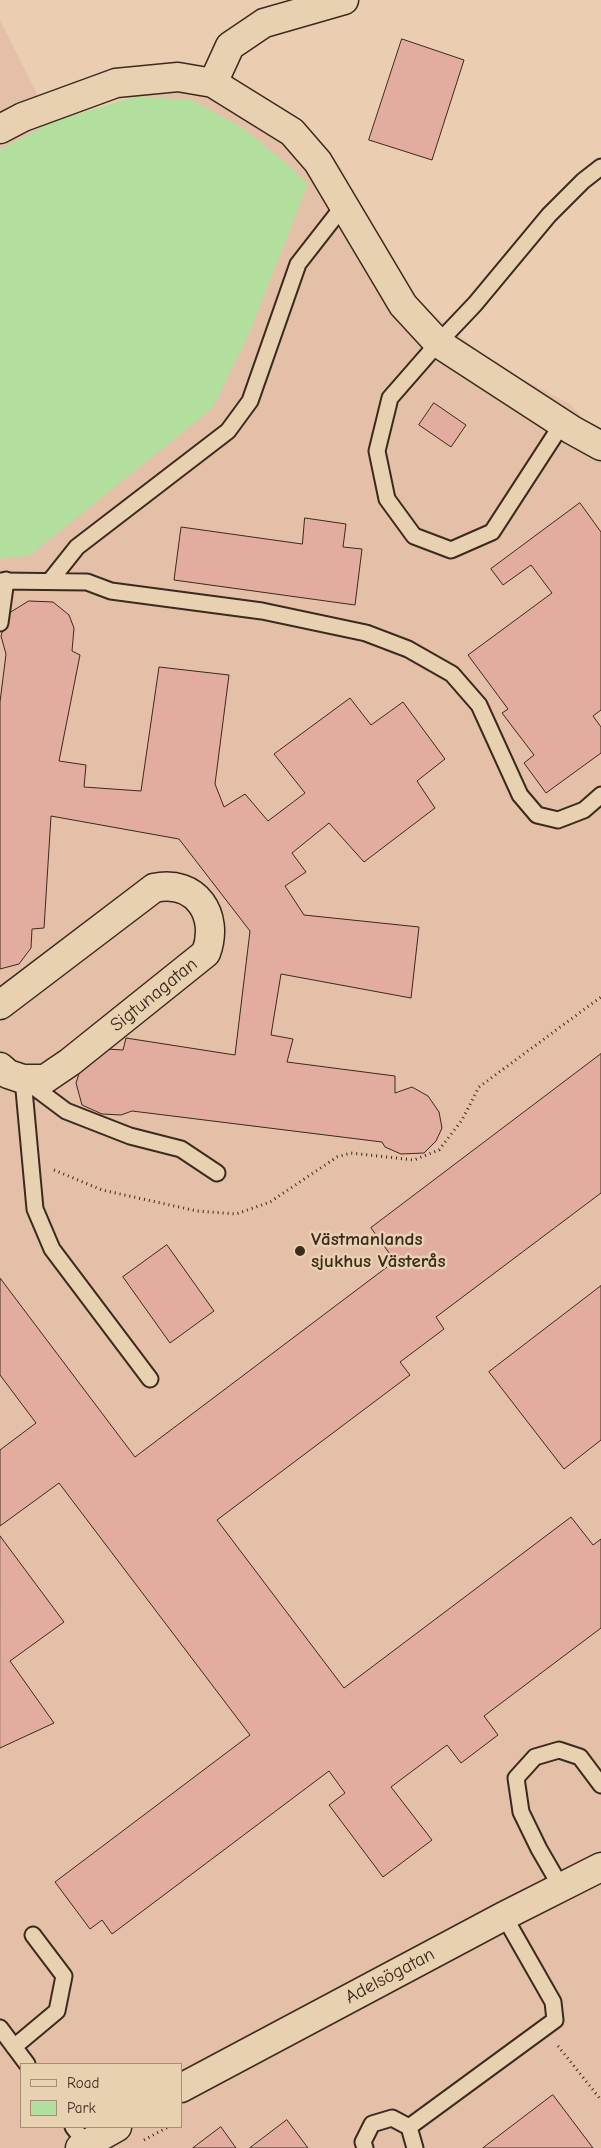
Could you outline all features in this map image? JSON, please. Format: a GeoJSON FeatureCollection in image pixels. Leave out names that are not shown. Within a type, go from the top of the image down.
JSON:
{"type":"FeatureCollection","features":[{"type":"Feature","properties":{"kind":"street"},"geometry":{"type":"LineString","coordinates":[[214,83],[230,46],[264,22],[344,0]]}},
{"type":"Feature","properties":{"kind":"street"},"geometry":{"type":"LineString","coordinates":[[0,129],[22,117],[116,83],[178,77],[214,83],[292,132],[318,162],[403,305],[438,343],[562,424],[601,446]]}},
{"type":"Feature","properties":{"kind":"street","name":"Sigtunagatan"},"geometry":{"type":"LineString","coordinates":[[0,1005],[154,888],[173,886],[191,893],[206,910],[211,927],[210,941],[206,953],[70,1062],[45,1079],[11,1073]]}},
{"type":"Feature","properties":{"kind":"street","name":"Adelsögatan"},"geometry":{"type":"LineString","coordinates":[[182,2087],[504,1916],[601,1867]]}},
{"type":"Feature","properties":{"kind":"street"},"geometry":{"type":"LineString","coordinates":[[80,2140],[114,2128]]}},
{"type":"Feature","properties":{"kind":"lane"},"geometry":{"type":"LineString","coordinates":[[562,424],[492,532],[451,550],[414,536],[387,499],[378,451],[390,398],[475,304],[549,215],[583,181],[601,167]]}},
{"type":"Feature","properties":{"kind":"lane"},"geometry":{"type":"LineString","coordinates":[[50,582],[77,547],[228,432],[250,401],[298,264],[344,205]]}},
{"type":"Feature","properties":{"kind":"lane"},"geometry":{"type":"LineString","coordinates":[[0,623],[3,581],[87,582],[111,591],[262,611],[366,633],[408,649],[452,674],[479,705],[520,795],[537,815],[558,820],[584,810],[601,795]]}},
{"type":"Feature","properties":{"kind":"lane"},"geometry":{"type":"LineString","coordinates":[[11,1073],[31,1155],[34,1209],[52,1250],[150,1379]]}},
{"type":"Feature","properties":{"kind":"lane"},"geometry":{"type":"LineString","coordinates":[[11,1073],[66,1111],[130,1136],[181,1149],[217,1173]]}},
{"type":"Feature","properties":{"kind":"lane"},"geometry":{"type":"LineString","coordinates":[[562,1887],[539,1848],[522,1812],[516,1778],[535,1757],[559,1750],[580,1756],[601,1785]]}},
{"type":"Feature","properties":{"kind":"lane"},"geometry":{"type":"LineString","coordinates":[[409,2127],[555,2020],[553,2002],[504,1916]]}},
{"type":"Feature","properties":{"kind":"lane"},"geometry":{"type":"LineString","coordinates":[[14,2047],[57,2011],[64,1976],[34,1935]]}},
{"type":"Feature","properties":{"kind":"lane"},"geometry":{"type":"LineString","coordinates":[[0,2028],[26,2063]]}},
{"type":"Feature","properties":{"kind":"lane"},"geometry":{"type":"LineString","coordinates":[[365,2148],[363,2142],[372,2124],[392,2118],[409,2127],[414,2148]]}},
{"type":"Feature","properties":{"kind":"path"},"geometry":{"type":"LineString","coordinates":[[31,1155],[50,1169],[102,1190],[197,1212],[236,1214],[270,1202],[336,1156],[351,1152],[414,1160],[439,1150],[462,1120],[479,1087],[601,997]]}},
{"type":"Feature","properties":{"kind":"path"},"geometry":{"type":"LineString","coordinates":[[544,2028],[601,2100]]}},
{"type":"Feature","properties":{"kind":"path"},"geometry":{"type":"LineString","coordinates":[[137,2144],[166,2128]]}},
{"type":"Feature","properties":{"kind":"shaded area","name":"Västmanlands sjukhus Västerås"},"geometry":{"type":"Polygon","coordinates":[[[0,20],[54,127],[209,69],[359,210],[420,303],[495,365],[570,404],[601,438],[601,2148],[0,2148],[0,20]]]}},
{"type":"Feature","properties":{"kind":"green space"},"geometry":{"type":"Polygon","coordinates":[[[137,96],[192,100],[243,128],[308,184],[249,334],[212,409],[29,556],[0,559],[0,149],[55,121],[137,96]]]}},
{"type":"Feature","properties":{"kind":"building"},"geometry":{"type":"Polygon","coordinates":[[[402,39],[464,60],[432,160],[369,140],[402,39]]]}},
{"type":"Feature","properties":{"kind":"building"},"geometry":{"type":"Polygon","coordinates":[[[434,403],[466,425],[451,447],[419,425],[434,403]]]}},
{"type":"Feature","properties":{"kind":"building"},"geometry":{"type":"Polygon","coordinates":[[[580,503],[601,532],[601,710],[593,716],[601,727],[601,753],[546,793],[524,763],[534,755],[502,713],[508,709],[468,655],[552,593],[531,565],[503,585],[491,569],[580,503]]]}},
{"type":"Feature","properties":{"kind":"building"},"geometry":{"type":"Polygon","coordinates":[[[305,518],[346,524],[343,547],[362,549],[355,605],[174,580],[181,527],[302,544],[305,518]]]}},
{"type":"Feature","properties":{"kind":"building"},"geometry":{"type":"Polygon","coordinates":[[[29,601],[53,602],[69,615],[74,628],[72,651],[80,655],[59,761],[86,765],[84,787],[141,791],[159,667],[229,675],[215,784],[224,807],[245,794],[268,821],[305,793],[274,754],[350,698],[371,725],[403,702],[445,759],[417,781],[435,808],[364,862],[329,823],[292,853],[306,872],[285,886],[304,915],[419,927],[411,998],[281,974],[271,1035],[293,1039],[287,1062],[395,1076],[395,1093],[412,1087],[428,1096],[439,1112],[442,1128],[436,1141],[424,1153],[401,1154],[385,1147],[382,1142],[132,1111],[121,1115],[102,1114],[82,1105],[76,1083],[83,1061],[106,1049],[123,1050],[126,1038],[235,1055],[250,931],[179,839],[51,816],[44,928],[32,929],[31,948],[19,964],[0,969],[0,702],[6,654],[1,636],[8,614],[29,601]]]}},
{"type":"Feature","properties":{"kind":"building"},"geometry":{"type":"Polygon","coordinates":[[[601,1054],[601,1193],[436,1317],[444,1329],[400,1362],[410,1375],[217,1520],[344,1688],[571,1517],[593,1545],[601,1539],[601,1628],[484,1716],[498,1735],[461,1763],[447,1745],[391,1787],[432,1840],[383,1877],[329,1805],[345,1793],[329,1771],[112,1934],[102,1920],[90,1929],[55,1882],[250,1735],[59,1483],[0,1526],[0,1450],[36,1423],[0,1375],[0,1278],[135,1457],[395,1261],[371,1228],[601,1054]]]}},
{"type":"Feature","properties":{"kind":"building"},"geometry":{"type":"Polygon","coordinates":[[[167,1245],[214,1311],[170,1343],[123,1277],[167,1245]]]}},
{"type":"Feature","properties":{"kind":"building"},"geometry":{"type":"Polygon","coordinates":[[[601,1286],[601,1440],[564,1469],[489,1372],[601,1286]]]}},
{"type":"Feature","properties":{"kind":"building"},"geometry":{"type":"Polygon","coordinates":[[[0,1536],[64,1622],[10,1661],[54,1723],[0,1748],[0,1536]]]}},
{"type":"Feature","properties":{"kind":"building"},"geometry":{"type":"Polygon","coordinates":[[[553,2095],[593,2148],[483,2148],[553,2095]]]}},
{"type":"Feature","properties":{"kind":"building"},"geometry":{"type":"Polygon","coordinates":[[[287,2120],[308,2148],[250,2148],[287,2120]]]}},
{"type":"Feature","properties":{"kind":"building"},"geometry":{"type":"Polygon","coordinates":[[[221,2127],[236,2148],[193,2148],[221,2127]]]}},
{"type":"Feature","properties":{"kind":"place","name":"Västmanlands sjukhus Västerås"},"geometry":{"type":"Point","coordinates":[300,1251]}}]}
